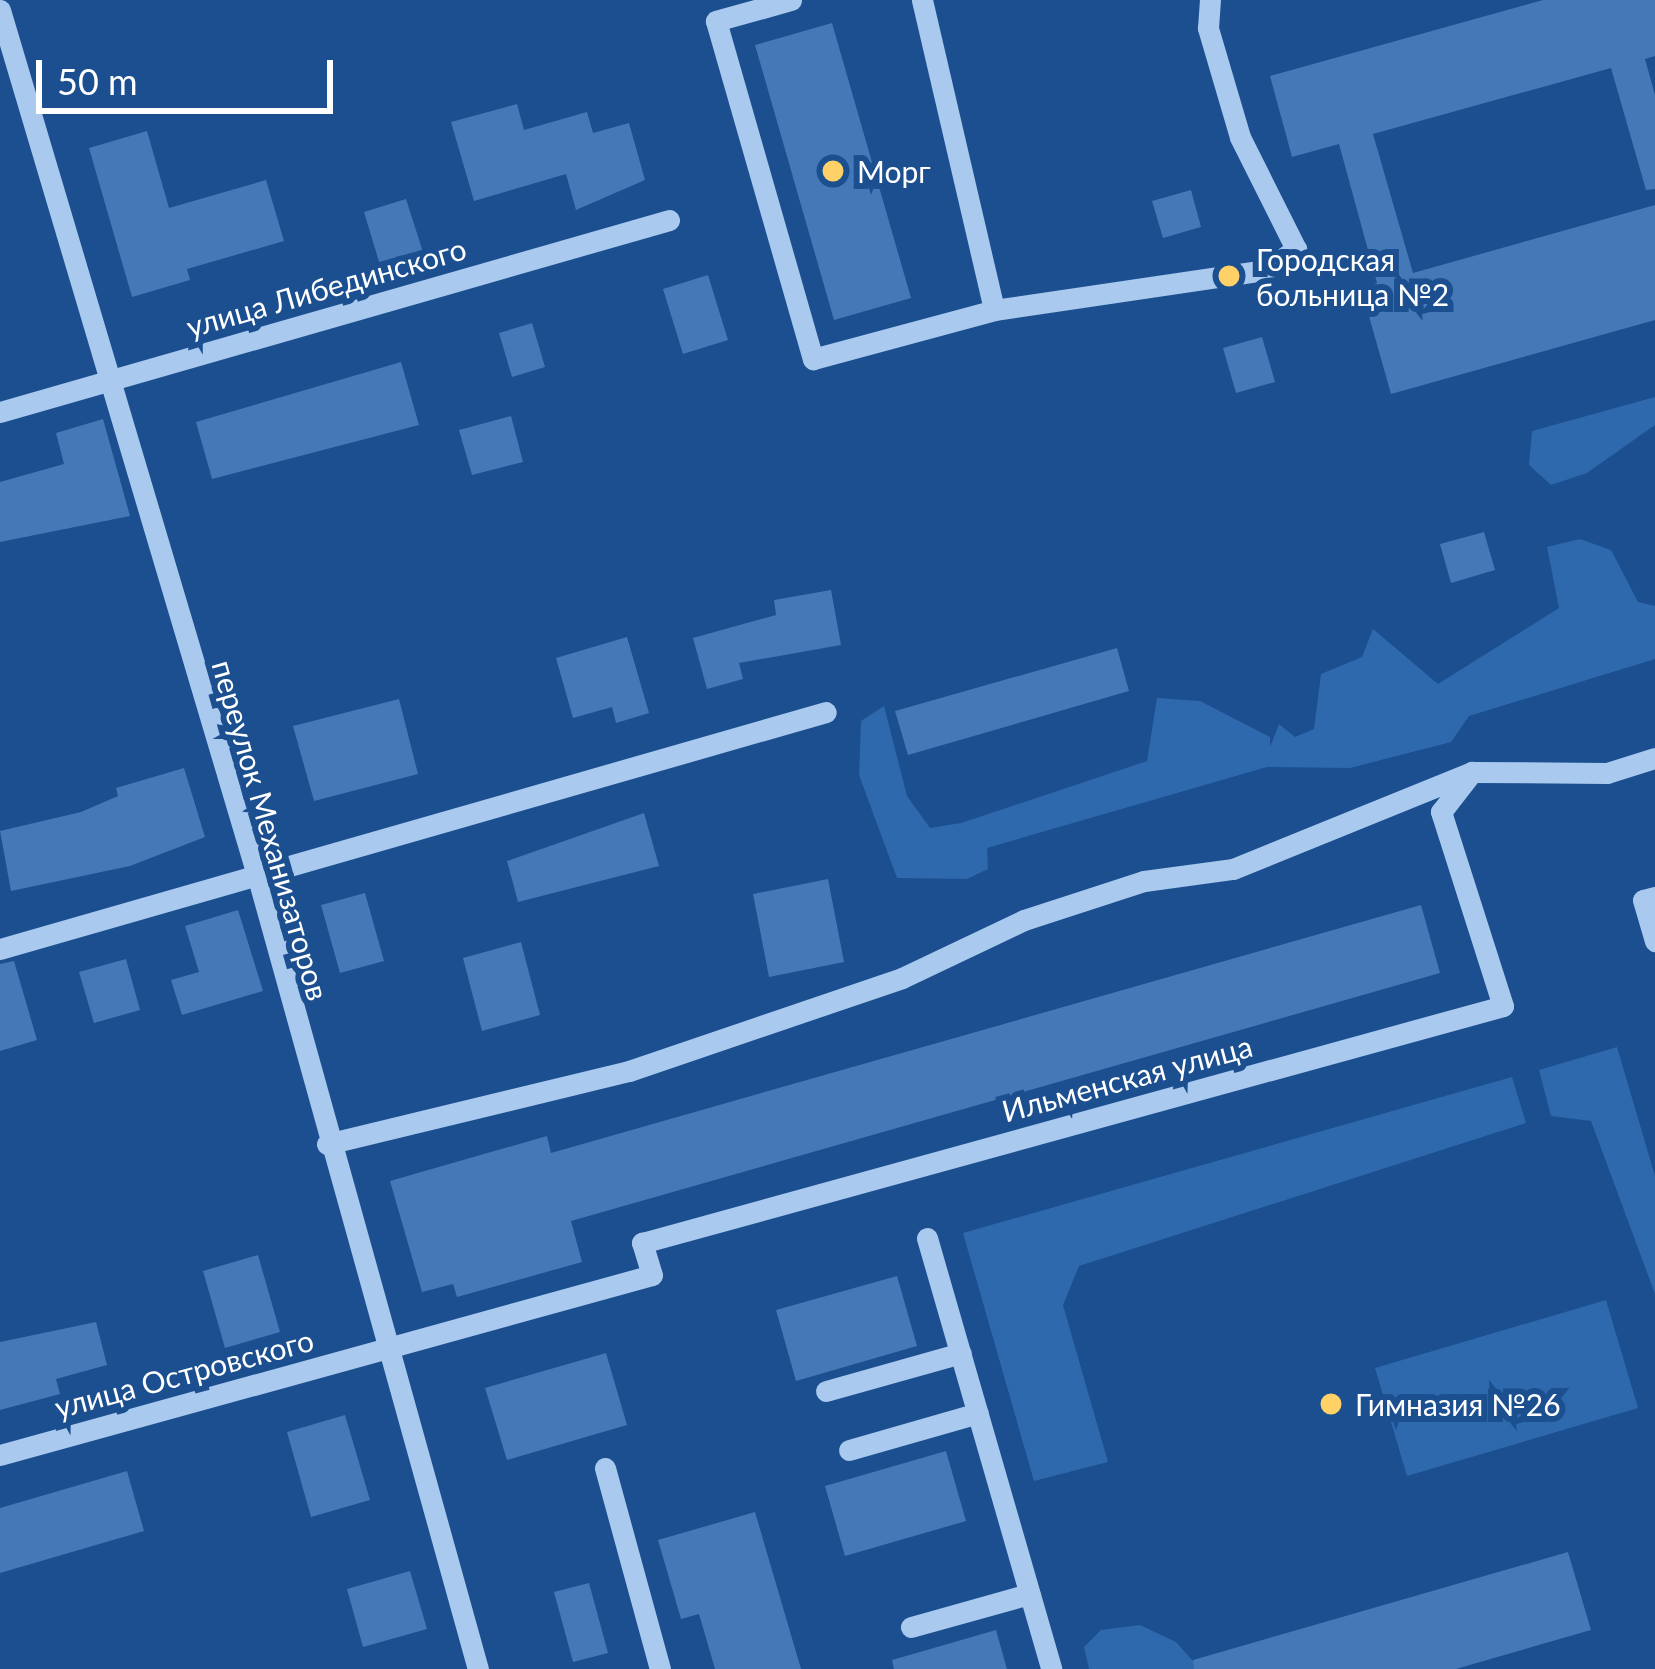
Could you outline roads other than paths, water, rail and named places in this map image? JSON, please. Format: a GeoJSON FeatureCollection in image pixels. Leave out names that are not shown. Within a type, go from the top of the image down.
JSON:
{"type":"FeatureCollection","features":[{"type":"Feature","properties":{"kind":"street"},"geometry":{"type":"LineString","coordinates":[[791,0],[753,5],[716,21],[813,359],[994,310],[1266,270],[1296,249],[1240,136],[1208,28],[1210,0]]}},
{"type":"Feature","properties":{"kind":"street"},"geometry":{"type":"LineString","coordinates":[[922,0],[994,310]]}},
{"type":"Feature","properties":{"kind":"street","name":"переулок Механизаторов"},"geometry":{"type":"LineString","coordinates":[[0,10],[258,878],[327,1144],[478,1669]]}},
{"type":"Feature","properties":{"kind":"street","name":"улица Либединского"},"geometry":{"type":"LineString","coordinates":[[0,412],[669,220]]}},
{"type":"Feature","properties":{"kind":"street"},"geometry":{"type":"LineString","coordinates":[[0,950],[258,878],[392,830],[826,712]]}},
{"type":"Feature","properties":{"kind":"street"},"geometry":{"type":"LineString","coordinates":[[327,1144],[628,1071],[902,978],[1024,920],[1144,881],[1233,869],[1472,772],[1607,772],[1655,758]]}},
{"type":"Feature","properties":{"kind":"street","name":"Ильменская улица"},"geometry":{"type":"LineString","coordinates":[[385,1349],[652,1275],[643,1244],[1503,1006],[1441,812],[1472,772]]}},
{"type":"Feature","properties":{"kind":"street"},"geometry":{"type":"LineString","coordinates":[[1655,897],[1643,900],[1655,941]]}},
{"type":"Feature","properties":{"kind":"street"},"geometry":{"type":"LineString","coordinates":[[927,1238],[1051,1669]]}},
{"type":"Feature","properties":{"kind":"street","name":"улица Островского"},"geometry":{"type":"LineString","coordinates":[[0,1455],[385,1349]]}},
{"type":"Feature","properties":{"kind":"street"},"geometry":{"type":"LineString","coordinates":[[826,1391],[961,1353]]}},
{"type":"Feature","properties":{"kind":"street"},"geometry":{"type":"LineString","coordinates":[[849,1450],[978,1413]]}},
{"type":"Feature","properties":{"kind":"street"},"geometry":{"type":"LineString","coordinates":[[605,1468],[660,1669]]}},
{"type":"Feature","properties":{"kind":"street"},"geometry":{"type":"LineString","coordinates":[[911,1628],[1029,1594]]}},
{"type":"Feature","properties":{"kind":"place","name":"Морг"},"geometry":{"type":"Point","coordinates":[833,171]}},
{"type":"Feature","properties":{"kind":"place","name":"Городская больница №2"},"geometry":{"type":"Point","coordinates":[1229,276]}},
{"type":"Feature","properties":{"kind":"place","name":"Гимназия №26"},"geometry":{"type":"Point","coordinates":[1331,1404]}}]}
